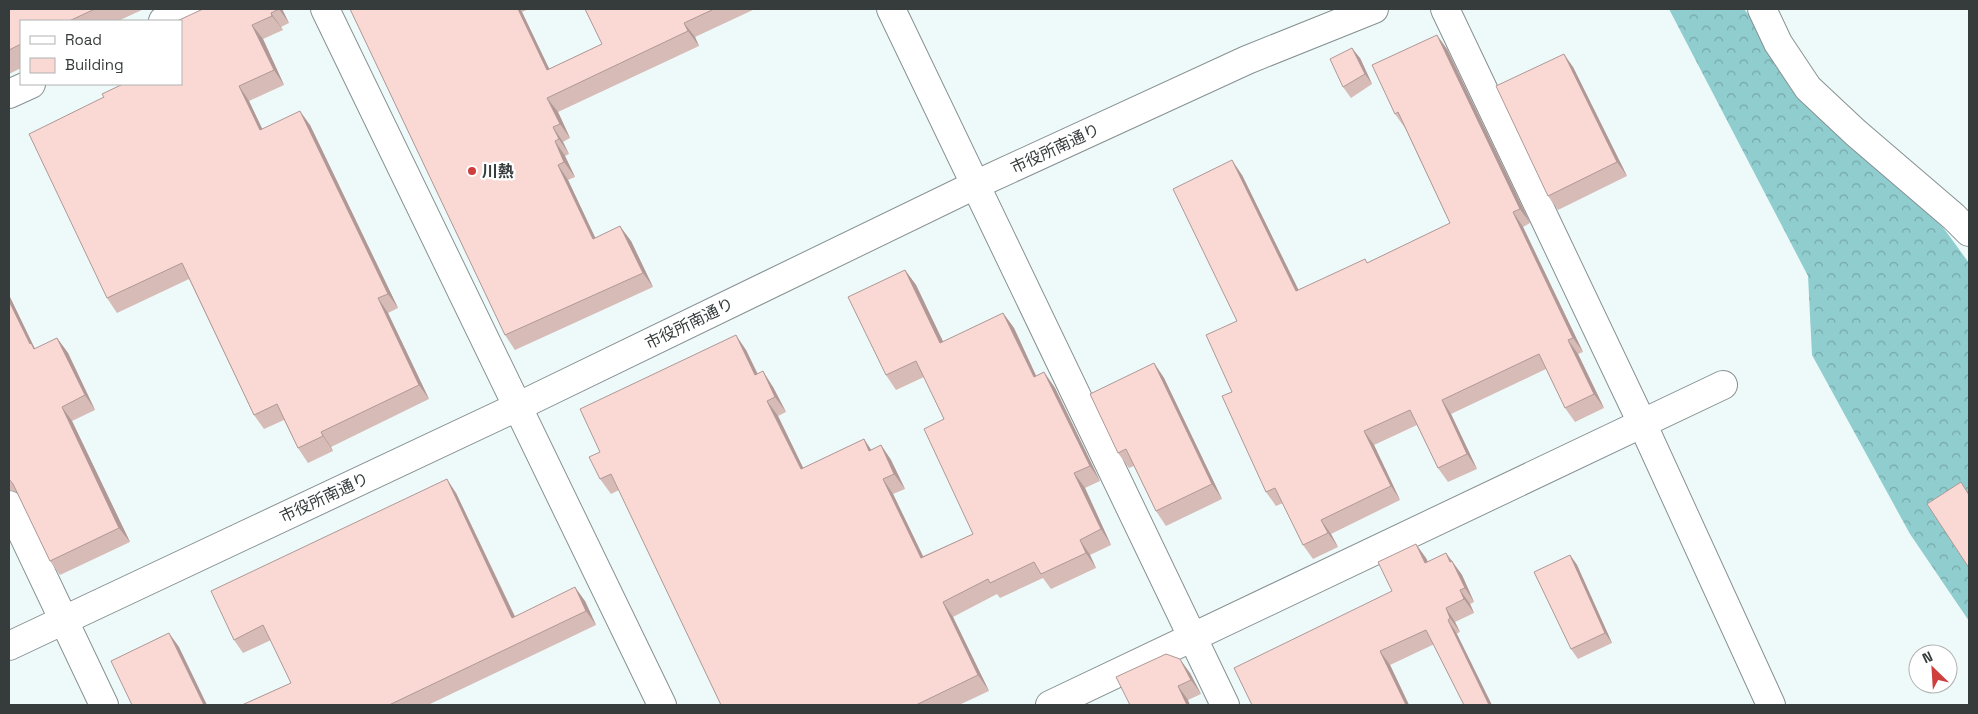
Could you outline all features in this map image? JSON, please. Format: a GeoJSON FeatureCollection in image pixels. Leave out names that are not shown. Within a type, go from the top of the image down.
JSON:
{"type":"FeatureCollection","features":[{"type":"Feature","properties":{"kind":"street"},"geometry":{"type":"LineString","coordinates":[[165,20],[190,9]]}},
{"type":"Feature","properties":{"kind":"street"},"geometry":{"type":"LineString","coordinates":[[325,9],[662,705]]}},
{"type":"Feature","properties":{"kind":"street"},"geometry":{"type":"LineString","coordinates":[[892,9],[1226,705]]}},
{"type":"Feature","properties":{"kind":"street","name":"市役所南通り"},"geometry":{"type":"LineString","coordinates":[[9,646],[517,407],[975,185],[1247,60],[1374,9]]}},
{"type":"Feature","properties":{"kind":"street"},"geometry":{"type":"LineString","coordinates":[[1445,9],[1642,423],[1772,705]]}},
{"type":"Feature","properties":{"kind":"street"},"geometry":{"type":"LineString","coordinates":[[1762,9],[1778,43],[1808,88],[1856,133],[1969,232]]}},
{"type":"Feature","properties":{"kind":"street"},"geometry":{"type":"LineString","coordinates":[[9,94],[29,85]]}},
{"type":"Feature","properties":{"kind":"street"},"geometry":{"type":"LineString","coordinates":[[1050,705],[1723,385]]}},
{"type":"Feature","properties":{"kind":"street"},"geometry":{"type":"LineString","coordinates":[[9,505],[104,705]]}},
{"type":"Feature","properties":{"kind":"green space"},"geometry":{"type":"Polygon","coordinates":[[[1669,9],[1744,9],[1763,33],[1945,230],[1969,263],[1969,621],[1910,534],[1812,355],[1808,276],[1669,9]]]}},
{"type":"Feature","properties":{"kind":"building"},"geometry":{"type":"Polygon","coordinates":[[[9,9],[95,9],[71,20],[20,20],[20,44],[9,50],[9,9]]]}},
{"type":"Feature","properties":{"kind":"building"},"geometry":{"type":"Polygon","coordinates":[[[203,9],[279,9],[271,13],[272,16],[252,25],[274,70],[239,86],[260,130],[300,111],[388,294],[378,298],[419,385],[321,432],[323,436],[298,448],[277,404],[254,415],[182,263],[107,298],[29,134],[104,97],[102,94],[121,85],[182,85],[182,20],[179,20],[203,9]]]}},
{"type":"Feature","properties":{"kind":"building","name":"川熱"},"geometry":{"type":"Polygon","coordinates":[[[350,9],[518,9],[547,70],[602,44],[585,9],[714,9],[684,23],[688,31],[547,98],[560,124],[553,127],[559,139],[555,141],[564,162],[558,165],[593,239],[620,226],[643,273],[505,335],[350,9]]]}},
{"type":"Feature","properties":{"kind":"building"},"geometry":{"type":"Polygon","coordinates":[[[1437,35],[1520,209],[1513,212],[1573,338],[1568,340],[1594,394],[1565,408],[1539,354],[1442,400],[1467,454],[1438,468],[1410,410],[1364,431],[1391,486],[1321,520],[1328,533],[1303,545],[1275,488],[1266,492],[1222,396],[1232,392],[1206,335],[1237,321],[1173,189],[1232,160],[1296,291],[1365,259],[1367,263],[1450,223],[1398,112],[1395,114],[1372,65],[1437,35]]]}},
{"type":"Feature","properties":{"kind":"building"},"geometry":{"type":"Polygon","coordinates":[[[1352,48],[1365,74],[1343,87],[1330,59],[1352,48]]]}},
{"type":"Feature","properties":{"kind":"building"},"geometry":{"type":"Polygon","coordinates":[[[1564,54],[1617,162],[1548,196],[1496,86],[1564,54]]]}},
{"type":"Feature","properties":{"kind":"building"},"geometry":{"type":"Polygon","coordinates":[[[905,270],[940,343],[1003,313],[1034,377],[1044,372],[1090,466],[1074,473],[1101,529],[1080,540],[1086,553],[1041,574],[1034,562],[990,583],[988,579],[943,602],[978,675],[916,705],[721,705],[611,474],[600,479],[589,457],[600,452],[580,409],[736,335],[755,375],[763,371],[775,397],[767,401],[801,469],[864,439],[869,451],[881,445],[894,474],[883,479],[921,558],[973,534],[924,429],[944,419],[916,361],[886,375],[848,297],[905,270]]]}},
{"type":"Feature","properties":{"kind":"building"},"geometry":{"type":"Polygon","coordinates":[[[9,301],[34,349],[57,338],[85,395],[62,407],[119,528],[50,561],[9,479],[9,301]]]}},
{"type":"Feature","properties":{"kind":"building"},"geometry":{"type":"Polygon","coordinates":[[[1154,363],[1212,484],[1156,511],[1126,449],[1118,453],[1090,394],[1154,363]]]}},
{"type":"Feature","properties":{"kind":"building"},"geometry":{"type":"Polygon","coordinates":[[[447,479],[512,618],[575,587],[586,611],[389,705],[242,705],[291,683],[263,625],[234,640],[211,591],[447,479]]]}},
{"type":"Feature","properties":{"kind":"building"},"geometry":{"type":"Polygon","coordinates":[[[1961,482],[1969,495],[1969,568],[1927,504],[1961,482]]]}},
{"type":"Feature","properties":{"kind":"building"},"geometry":{"type":"Polygon","coordinates":[[[1416,544],[1425,563],[1446,553],[1465,588],[1460,590],[1464,599],[1446,608],[1450,618],[1448,620],[1489,705],[1464,705],[1426,630],[1380,651],[1406,705],[1252,705],[1234,668],[1392,591],[1378,562],[1416,544]]]}},
{"type":"Feature","properties":{"kind":"building"},"geometry":{"type":"Polygon","coordinates":[[[1570,555],[1605,633],[1571,649],[1534,572],[1570,555]]]}},
{"type":"Feature","properties":{"kind":"building"},"geometry":{"type":"Polygon","coordinates":[[[169,633],[204,705],[132,705],[111,661],[169,633]]]}},
{"type":"Feature","properties":{"kind":"building"},"geometry":{"type":"Polygon","coordinates":[[[1166,654],[1180,659],[1191,680],[1178,686],[1187,705],[1130,705],[1116,677],[1166,654]]]}},
{"type":"Feature","properties":{"kind":"place","name":"川熱"},"geometry":{"type":"Point","coordinates":[472,171]}}]}
